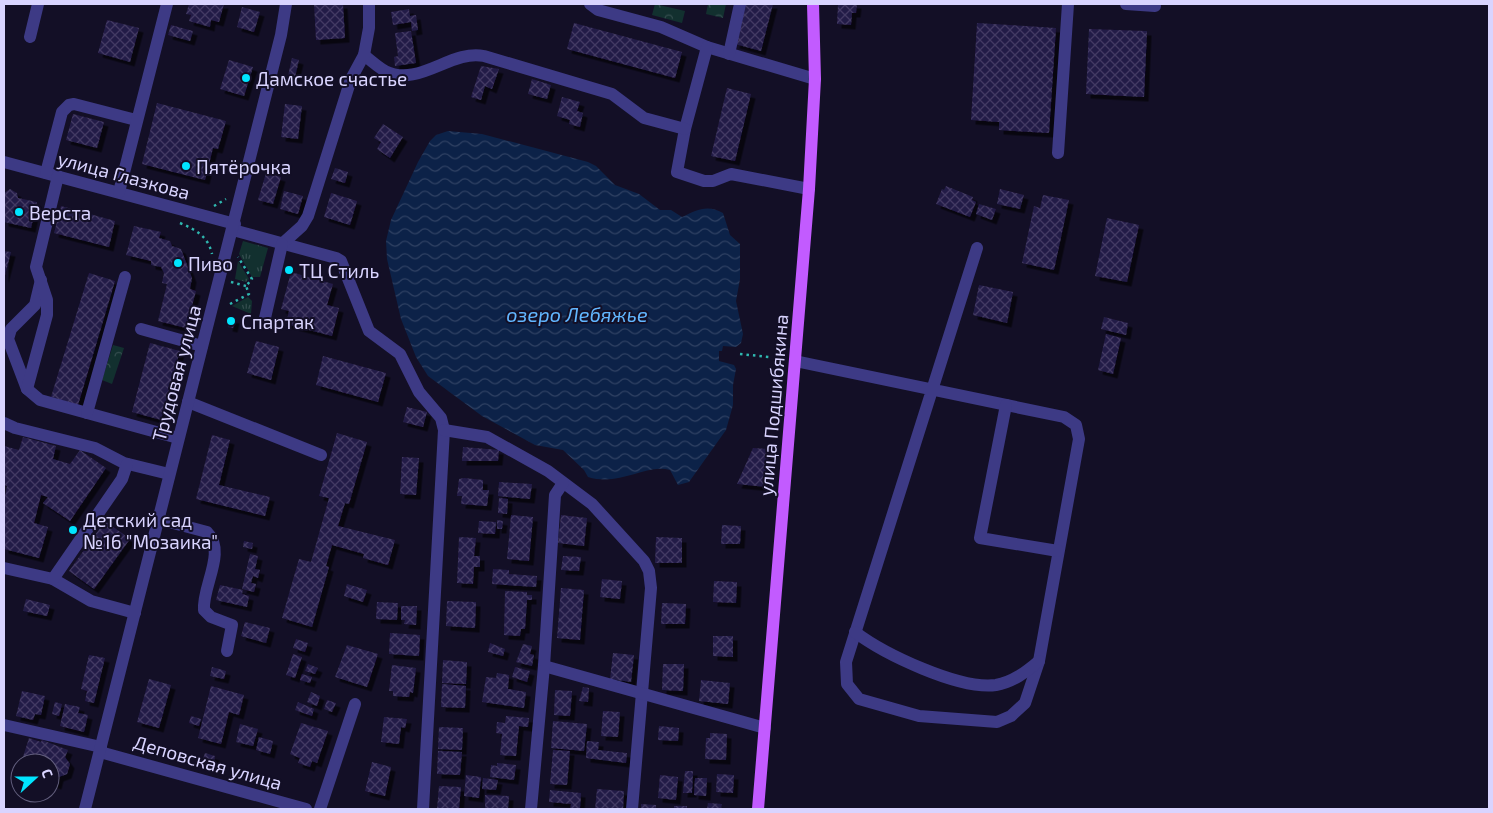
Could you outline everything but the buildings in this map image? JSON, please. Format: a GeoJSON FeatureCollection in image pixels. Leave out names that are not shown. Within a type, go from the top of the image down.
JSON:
{"type":"FeatureCollection","features":[{"type":"Feature","properties":{"kind":"main road","name":"улица Подшибякина"},"geometry":{"type":"LineString","coordinates":[[758,809],[809,189],[815,79],[813,4]]}},
{"type":"Feature","properties":{"kind":"street"},"geometry":{"type":"LineString","coordinates":[[30,37],[38,4]]}},
{"type":"Feature","properties":{"kind":"street"},"geometry":{"type":"LineString","coordinates":[[118,192],[167,4]]}},
{"type":"Feature","properties":{"kind":"street","name":"Трудовая улица"},"geometry":{"type":"LineString","coordinates":[[86,809],[178,438],[234,227],[286,4]]}},
{"type":"Feature","properties":{"kind":"street"},"geometry":{"type":"LineString","coordinates":[[590,4],[598,10],[661,27],[707,47],[815,79]]}},
{"type":"Feature","properties":{"kind":"street"},"geometry":{"type":"LineString","coordinates":[[729,54],[740,4]]}},
{"type":"Feature","properties":{"kind":"street"},"geometry":{"type":"LineString","coordinates":[[1058,153],[1068,4]]}},
{"type":"Feature","properties":{"kind":"street"},"geometry":{"type":"LineString","coordinates":[[1126,4],[1155,6]]}},
{"type":"Feature","properties":{"kind":"street"},"geometry":{"type":"LineString","coordinates":[[265,318],[282,244],[302,226],[308,216],[351,79],[364,54],[368,39],[370,8]]}},
{"type":"Feature","properties":{"kind":"street"},"geometry":{"type":"LineString","coordinates":[[707,47],[685,129],[677,167],[679,174],[704,181],[713,181],[731,174],[809,189]]}},
{"type":"Feature","properties":{"kind":"street"},"geometry":{"type":"LineString","coordinates":[[364,54],[385,71],[402,75],[422,72],[464,56],[478,55],[612,94],[644,118],[685,129]]}},
{"type":"Feature","properties":{"kind":"street"},"geometry":{"type":"LineString","coordinates":[[27,389],[47,315],[47,300],[36,267],[62,112],[69,105],[74,104],[136,120]]}},
{"type":"Feature","properties":{"kind":"street","name":"улица Глазкова"},"geometry":{"type":"LineString","coordinates":[[4,162],[118,192],[341,261],[369,331],[400,354],[419,392],[441,418],[444,430]]}},
{"type":"Feature","properties":{"kind":"street"},"geometry":{"type":"LineString","coordinates":[[795,361],[934,390],[1006,405],[1064,417],[1076,425],[1079,439],[1039,661],[1024,703],[1011,716],[997,722],[919,716],[859,699],[847,684],[846,662],[934,390],[977,248]]}},
{"type":"Feature","properties":{"kind":"street"},"geometry":{"type":"LineString","coordinates":[[86,413],[126,277]]}},
{"type":"Feature","properties":{"kind":"street"},"geometry":{"type":"LineString","coordinates":[[40,280],[35,304],[11,329],[8,339],[27,389],[40,400],[178,438]]}},
{"type":"Feature","properties":{"kind":"street"},"geometry":{"type":"LineString","coordinates":[[141,329],[202,346]]}},
{"type":"Feature","properties":{"kind":"street"},"geometry":{"type":"LineString","coordinates":[[188,402],[321,455]]}},
{"type":"Feature","properties":{"kind":"street"},"geometry":{"type":"LineString","coordinates":[[1006,405],[980,538],[1058,551]]}},
{"type":"Feature","properties":{"kind":"street"},"geometry":{"type":"LineString","coordinates":[[4,423],[15,428],[102,450],[126,464],[170,474]]}},
{"type":"Feature","properties":{"kind":"street"},"geometry":{"type":"LineString","coordinates":[[423,809],[444,430],[487,437],[548,471],[599,510],[632,545],[649,571],[651,588],[632,809]]}},
{"type":"Feature","properties":{"kind":"street"},"geometry":{"type":"LineString","coordinates":[[53,579],[122,479],[126,464]]}},
{"type":"Feature","properties":{"kind":"street"},"geometry":{"type":"LineString","coordinates":[[531,809],[544,666],[555,495],[563,483]]}},
{"type":"Feature","properties":{"kind":"street"},"geometry":{"type":"LineString","coordinates":[[158,519],[207,532],[212,537],[215,550],[204,610],[211,617],[232,625],[227,651]]}},
{"type":"Feature","properties":{"kind":"street"},"geometry":{"type":"LineString","coordinates":[[4,568],[53,579],[91,601],[135,613]]}},
{"type":"Feature","properties":{"kind":"street"},"geometry":{"type":"LineString","coordinates":[[855,632],[874,646],[898,659],[922,669],[963,681],[995,685],[1018,678],[1039,661]]}},
{"type":"Feature","properties":{"kind":"street"},"geometry":{"type":"LineString","coordinates":[[544,666],[765,728]]}},
{"type":"Feature","properties":{"kind":"street"},"geometry":{"type":"LineString","coordinates":[[320,809],[354,704]]}},
{"type":"Feature","properties":{"kind":"street","name":"Деповская улица"},"geometry":{"type":"LineString","coordinates":[[4,725],[101,749],[306,809]]}},
{"type":"Feature","properties":{"kind":"path"},"geometry":{"type":"LineString","coordinates":[[236,254],[252,279],[246,286]]}},
{"type":"Feature","properties":{"kind":"path"},"geometry":{"type":"LineString","coordinates":[[231,282],[246,286]]}},
{"type":"Feature","properties":{"kind":"path"},"geometry":{"type":"LineString","coordinates":[[230,304],[249,294],[246,286]]}},
{"type":"Feature","properties":{"kind":"path"},"geometry":{"type":"LineString","coordinates":[[740,354],[769,358]]}},
{"type":"Feature","properties":{"kind":"green space"},"geometry":{"type":"Polygon","coordinates":[[[655,4],[685,11],[682,23],[652,15],[655,4]]]}},
{"type":"Feature","properties":{"kind":"green space"},"geometry":{"type":"Polygon","coordinates":[[[708,4],[726,4],[723,18],[706,14],[708,4]]]}},
{"type":"Feature","properties":{"kind":"green space"},"geometry":{"type":"Polygon","coordinates":[[[243,241],[268,248],[260,277],[252,277],[239,254],[243,241]]]}},
{"type":"Feature","properties":{"kind":"green space"},"geometry":{"type":"Polygon","coordinates":[[[238,261],[249,279],[246,282],[235,279],[238,261]]]}},
{"type":"Feature","properties":{"kind":"green space"},"geometry":{"type":"Polygon","coordinates":[[[248,297],[252,301],[251,314],[232,306],[248,297]]]}},
{"type":"Feature","properties":{"kind":"green space"},"geometry":{"type":"Polygon","coordinates":[[[113,345],[124,348],[112,384],[102,380],[113,345]]]}},
{"type":"Feature","properties":{"kind":"water","name":"озеро Лебяжье"},"geometry":{"type":"Polygon","coordinates":[[[448,131],[482,134],[588,162],[596,166],[615,185],[639,194],[660,210],[671,210],[682,217],[697,210],[707,208],[723,213],[730,235],[740,244],[740,279],[736,301],[743,334],[741,343],[736,347],[723,346],[722,351],[719,351],[719,361],[734,365],[736,369],[733,385],[733,405],[726,430],[689,482],[678,485],[670,470],[661,469],[611,479],[588,477],[584,470],[563,450],[535,445],[482,416],[428,376],[416,357],[401,319],[387,259],[386,241],[391,220],[418,162],[430,141],[436,135],[448,131]]]}},
{"type":"Feature","properties":{"kind":"place","name":"Дамское счастье"},"geometry":{"type":"Point","coordinates":[246,78]}},
{"type":"Feature","properties":{"kind":"place","name":"Пятёрочка"},"geometry":{"type":"Point","coordinates":[186,166]}},
{"type":"Feature","properties":{"kind":"place","name":"Верста"},"geometry":{"type":"Point","coordinates":[19,212]}},
{"type":"Feature","properties":{"kind":"place","name":"Пиво"},"geometry":{"type":"Point","coordinates":[178,263]}},
{"type":"Feature","properties":{"kind":"place","name":"ТЦ Стиль"},"geometry":{"type":"Point","coordinates":[289,270]}},
{"type":"Feature","properties":{"kind":"place","name":"Спартак"},"geometry":{"type":"Point","coordinates":[231,321]}},
{"type":"Feature","properties":{"kind":"place","name":"Детский сад №16 \"Мозаика\""},"geometry":{"type":"Point","coordinates":[73,530]}}]}
